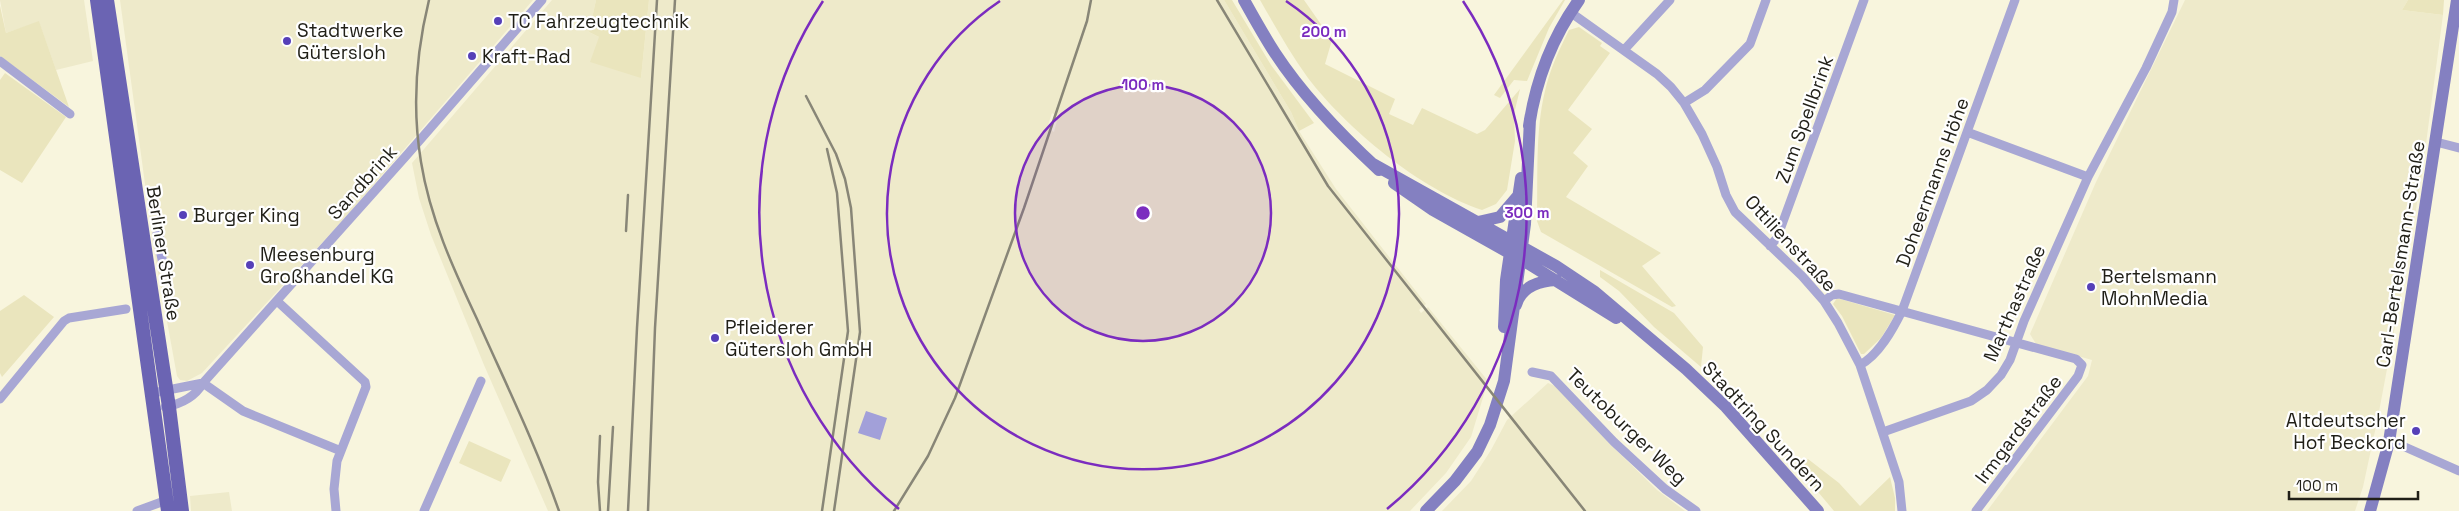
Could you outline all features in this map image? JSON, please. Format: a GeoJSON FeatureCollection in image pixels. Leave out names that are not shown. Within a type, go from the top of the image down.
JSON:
{"type":"FeatureCollection","features":[{"type":"Feature","properties":{"kind":"main road","name":"Berliner Straße"},"geometry":{"type":"LineString","coordinates":[[97,0],[160,392]]}},
{"type":"Feature","properties":{"kind":"main road","name":"Berliner Straße"},"geometry":{"type":"LineString","coordinates":[[107,0],[162,408],[168,506]]}},
{"type":"Feature","properties":{"kind":"main road"},"geometry":{"type":"LineString","coordinates":[[1244,0],[1275,54],[1298,85],[1352,144],[1390,180],[1433,210],[1516,250]]}},
{"type":"Feature","properties":{"kind":"main road"},"geometry":{"type":"LineString","coordinates":[[1426,511],[1455,481],[1477,452],[1490,426],[1500,395],[1513,314],[1519,195],[1530,120],[1544,63],[1556,34],[1578,0]]}},
{"type":"Feature","properties":{"kind":"main road","name":"Carl-Bertelsmann-Straße"},"geometry":{"type":"LineString","coordinates":[[2370,511],[2389,442],[2457,0]]}},
{"type":"Feature","properties":{"kind":"main road"},"geometry":{"type":"LineString","coordinates":[[1500,395],[1499,380],[1516,250],[1528,184],[1530,120]]}},
{"type":"Feature","properties":{"kind":"main road"},"geometry":{"type":"LineString","coordinates":[[1373,164],[1478,222],[1516,250]]}},
{"type":"Feature","properties":{"kind":"main road"},"geometry":{"type":"LineString","coordinates":[[1478,222],[1500,217],[1519,195]]}},
{"type":"Feature","properties":{"kind":"main road","name":"Stadtring Sundern"},"geometry":{"type":"LineString","coordinates":[[1516,250],[1556,280],[1660,347]]}},
{"type":"Feature","properties":{"kind":"main road","name":"Stadtring Sundern"},"geometry":{"type":"LineString","coordinates":[[1516,250],[1595,292],[1660,347],[1726,407],[1818,511]]}},
{"type":"Feature","properties":{"kind":"main road"},"geometry":{"type":"LineString","coordinates":[[1513,314],[1517,300],[1524,291],[1534,284],[1556,280]]}},
{"type":"Feature","properties":{"kind":"main road","name":"Berliner Straße"},"geometry":{"type":"LineString","coordinates":[[162,408],[182,511]]}},
{"type":"Feature","properties":{"kind":"street","name":"Sandbrink"},"geometry":{"type":"LineString","coordinates":[[162,408],[189,399],[199,391],[203,383],[542,0]]}},
{"type":"Feature","properties":{"kind":"street"},"geometry":{"type":"LineString","coordinates":[[1624,50],[1670,0]]}},
{"type":"Feature","properties":{"kind":"street"},"geometry":{"type":"LineString","coordinates":[[1684,103],[1705,90],[1750,44],[1766,0]]}},
{"type":"Feature","properties":{"kind":"street","name":"Zum Spellbrink"},"geometry":{"type":"LineString","coordinates":[[1770,246],[1778,238],[1864,0]]}},
{"type":"Feature","properties":{"kind":"street","name":"Doheermanns Höhe"},"geometry":{"type":"LineString","coordinates":[[1860,365],[1866,362],[1884,341],[1902,311],[2015,0]]}},
{"type":"Feature","properties":{"kind":"street","name":"Marthastraße"},"geometry":{"type":"LineString","coordinates":[[1883,432],[1954,409],[1979,396],[2001,374],[2017,343],[2024,321],[2088,177],[2146,68],[2172,12],[2174,0]]}},
{"type":"Feature","properties":{"kind":"street","name":"Ottilienstraße"},"geometry":{"type":"LineString","coordinates":[[1570,12],[1657,74],[1684,103],[1702,134],[1717,167],[1726,195],[1735,212],[1824,301],[1860,365],[1899,482],[1902,511]]}},
{"type":"Feature","properties":{"kind":"street"},"geometry":{"type":"LineString","coordinates":[[0,61],[70,114]]}},
{"type":"Feature","properties":{"kind":"street"},"geometry":{"type":"LineString","coordinates":[[1968,132],[2088,177]]}},
{"type":"Feature","properties":{"kind":"street"},"geometry":{"type":"LineString","coordinates":[[2436,142],[2459,148]]}},
{"type":"Feature","properties":{"kind":"street"},"geometry":{"type":"LineString","coordinates":[[1824,301],[1832,295],[1839,294],[2017,343]]}},
{"type":"Feature","properties":{"kind":"street"},"geometry":{"type":"LineString","coordinates":[[277,301],[364,382],[366,387],[335,472],[336,511]]}},
{"type":"Feature","properties":{"kind":"street"},"geometry":{"type":"LineString","coordinates":[[0,399],[64,321],[69,318],[126,309]]}},
{"type":"Feature","properties":{"kind":"street","name":"Irmgardstraße"},"geometry":{"type":"LineString","coordinates":[[1976,511],[2078,376],[2082,365],[2076,359],[2017,343]]}},
{"type":"Feature","properties":{"kind":"street","name":"Teutoburger Weg"},"geometry":{"type":"LineString","coordinates":[[1532,372],[1551,376],[1616,444],[1666,489],[1696,511]]}},
{"type":"Feature","properties":{"kind":"street"},"geometry":{"type":"LineString","coordinates":[[424,511],[481,381]]}},
{"type":"Feature","properties":{"kind":"street"},"geometry":{"type":"LineString","coordinates":[[160,392],[203,383],[243,411],[342,450]]}},
{"type":"Feature","properties":{"kind":"street"},"geometry":{"type":"LineString","coordinates":[[2389,442],[2405,447],[2459,471]]}},
{"type":"Feature","properties":{"kind":"street"},"geometry":{"type":"LineString","coordinates":[[138,511],[149,505],[168,506]]}},
{"type":"Feature","properties":{"kind":"shaded area"},"geometry":{"type":"Polygon","coordinates":[[[0,0],[84,0],[93,61],[56,70],[39,22],[6,33],[0,0]]]}},
{"type":"Feature","properties":{"kind":"shaded area"},"geometry":{"type":"Polygon","coordinates":[[[120,0],[533,0],[344,219],[202,373],[187,381],[180,380],[177,376],[154,250],[120,0]]]}},
{"type":"Feature","properties":{"kind":"shaded area"},"geometry":{"type":"Polygon","coordinates":[[[552,0],[596,0],[589,32],[599,37],[641,78],[649,0],[1224,0],[1291,112],[1299,131],[1336,189],[1426,304],[1419,310],[1421,313],[1428,307],[1488,381],[1471,437],[1446,473],[1410,511],[548,511],[484,365],[431,235],[419,198],[412,163],[552,0]],[[1052,113],[1047,128],[1054,132],[1058,117],[1052,113]]]}},
{"type":"Feature","properties":{"kind":"shaded area"},"geometry":{"type":"Polygon","coordinates":[[[596,0],[649,0],[641,78],[590,62],[599,37],[589,32],[596,0]]]}},
{"type":"Feature","properties":{"kind":"shaded area"},"geometry":{"type":"Polygon","coordinates":[[[1224,0],[1232,0],[1271,65],[1314,123],[1299,131],[1291,112],[1224,0]]]}},
{"type":"Feature","properties":{"kind":"shaded area"},"geometry":{"type":"Polygon","coordinates":[[[1260,0],[1304,0],[1332,40],[1325,64],[1395,99],[1389,114],[1413,125],[1422,108],[1477,134],[1485,130],[1520,89],[1514,114],[1515,141],[1507,190],[1496,204],[1482,210],[1459,201],[1410,173],[1364,137],[1308,78],[1260,0]]]}},
{"type":"Feature","properties":{"kind":"shaded area"},"geometry":{"type":"Polygon","coordinates":[[[1563,0],[1565,0],[1549,28],[1527,81],[1514,80],[1500,98],[1494,95],[1563,0]]]}},
{"type":"Feature","properties":{"kind":"shaded area"},"geometry":{"type":"Polygon","coordinates":[[[2185,0],[2408,0],[2402,10],[2443,15],[2422,174],[2405,273],[2378,417],[2363,487],[2355,511],[1987,511],[2088,376],[2092,360],[2036,344],[2030,334],[2096,182],[2185,0]]]}},
{"type":"Feature","properties":{"kind":"shaded area"},"geometry":{"type":"Polygon","coordinates":[[[2408,0],[2444,0],[2443,15],[2402,10],[2408,0]]]}},
{"type":"Feature","properties":{"kind":"shaded area"},"geometry":{"type":"Polygon","coordinates":[[[0,6],[6,33],[39,21],[69,107],[0,56],[0,6]]]}},
{"type":"Feature","properties":{"kind":"shaded area"},"geometry":{"type":"Polygon","coordinates":[[[1579,27],[1602,43],[1600,46],[1610,53],[1568,110],[1592,129],[1573,153],[1588,166],[1566,197],[1661,253],[1642,266],[1676,306],[1672,307],[1541,232],[1537,221],[1538,139],[1545,91],[1549,75],[1569,30],[1579,27]]]}},
{"type":"Feature","properties":{"kind":"shaded area"},"geometry":{"type":"Polygon","coordinates":[[[5,73],[66,117],[22,183],[0,170],[0,80],[5,73]]]}},
{"type":"Feature","properties":{"kind":"shaded area"},"geometry":{"type":"Polygon","coordinates":[[[1600,270],[1674,313],[1703,347],[1701,367],[1654,327],[1619,291],[1600,277],[1600,270]]]}},
{"type":"Feature","properties":{"kind":"shaded area"},"geometry":{"type":"Polygon","coordinates":[[[24,295],[54,317],[2,377],[0,373],[0,311],[24,295]]]}},
{"type":"Feature","properties":{"kind":"shaded area"},"geometry":{"type":"Polygon","coordinates":[[[1837,298],[1895,315],[1881,338],[1864,354],[1861,354],[1842,316],[1833,304],[1837,298]]]}},
{"type":"Feature","properties":{"kind":"shaded area"},"geometry":{"type":"Polygon","coordinates":[[[1548,383],[1555,386],[1657,490],[1685,511],[1442,511],[1471,481],[1507,420],[1548,383]]]}},
{"type":"Feature","properties":{"kind":"shaded area"},"geometry":{"type":"Polygon","coordinates":[[[469,441],[511,460],[501,482],[459,463],[469,441]]]}},
{"type":"Feature","properties":{"kind":"shaded area"},"geometry":{"type":"Polygon","coordinates":[[[1808,459],[1839,483],[1860,506],[1890,477],[1895,498],[1895,511],[1834,511],[1798,468],[1808,459]]]}},
{"type":"Feature","properties":{"kind":"shaded area"},"geometry":{"type":"Polygon","coordinates":[[[229,492],[232,511],[191,511],[190,496],[229,492]]]}},
{"type":"Feature","properties":{"kind":"water"},"geometry":{"type":"Polygon","coordinates":[[[161,230],[164,237],[167,262],[163,267],[158,262],[152,233],[161,230]]]}},
{"type":"Feature","properties":{"kind":"water"},"geometry":{"type":"Polygon","coordinates":[[[866,411],[887,418],[880,440],[858,433],[866,411]]]}},
{"type":"Feature","properties":{"kind":"railway"},"geometry":{"type":"LineString","coordinates":[[429,0],[418,60],[416,101],[418,142],[430,203],[451,262],[530,438],[559,511]]}},
{"type":"Feature","properties":{"kind":"railway"},"geometry":{"type":"LineString","coordinates":[[628,511],[657,0]]}},
{"type":"Feature","properties":{"kind":"railway"},"geometry":{"type":"LineString","coordinates":[[648,511],[655,328],[675,0]]}},
{"type":"Feature","properties":{"kind":"railway"},"geometry":{"type":"LineString","coordinates":[[894,511],[928,456],[955,398],[1024,208],[1087,21],[1091,0]]}},
{"type":"Feature","properties":{"kind":"railway"},"geometry":{"type":"LineString","coordinates":[[1217,0],[1328,186],[1585,511]]}},
{"type":"Feature","properties":{"kind":"railway"},"geometry":{"type":"LineString","coordinates":[[806,96],[836,154],[845,179],[851,208],[860,332],[834,511]]}},
{"type":"Feature","properties":{"kind":"railway"},"geometry":{"type":"LineString","coordinates":[[822,511],[848,331],[837,193],[827,149]]}},
{"type":"Feature","properties":{"kind":"railway"},"geometry":{"type":"LineString","coordinates":[[626,231],[628,195]]}},
{"type":"Feature","properties":{"kind":"railway"},"geometry":{"type":"LineString","coordinates":[[608,511],[613,427]]}},
{"type":"Feature","properties":{"kind":"railway"},"geometry":{"type":"LineString","coordinates":[[600,436],[598,482],[600,511]]}},
{"type":"Feature","properties":{"kind":"place","name":"TC Fahrzeugtechnik"},"geometry":{"type":"Point","coordinates":[498,21]}},
{"type":"Feature","properties":{"kind":"place","name":"Stadtwerke Gütersloh"},"geometry":{"type":"Point","coordinates":[287,41]}},
{"type":"Feature","properties":{"kind":"place","name":"Kraft-Rad"},"geometry":{"type":"Point","coordinates":[472,56]}},
{"type":"Feature","properties":{"kind":"place","name":"Burger King"},"geometry":{"type":"Point","coordinates":[183,215]}},
{"type":"Feature","properties":{"kind":"place","name":"Meesenburg Großhandel KG"},"geometry":{"type":"Point","coordinates":[250,265]}},
{"type":"Feature","properties":{"kind":"place","name":"Bertelsmann MohnMedia"},"geometry":{"type":"Point","coordinates":[2091,287]}},
{"type":"Feature","properties":{"kind":"place","name":"Pfleiderer Gütersloh GmbH"},"geometry":{"type":"Point","coordinates":[715,338]}},
{"type":"Feature","properties":{"kind":"place","name":"Altdeutscher Hof Beckord"},"geometry":{"type":"Point","coordinates":[2416,431]}}]}
